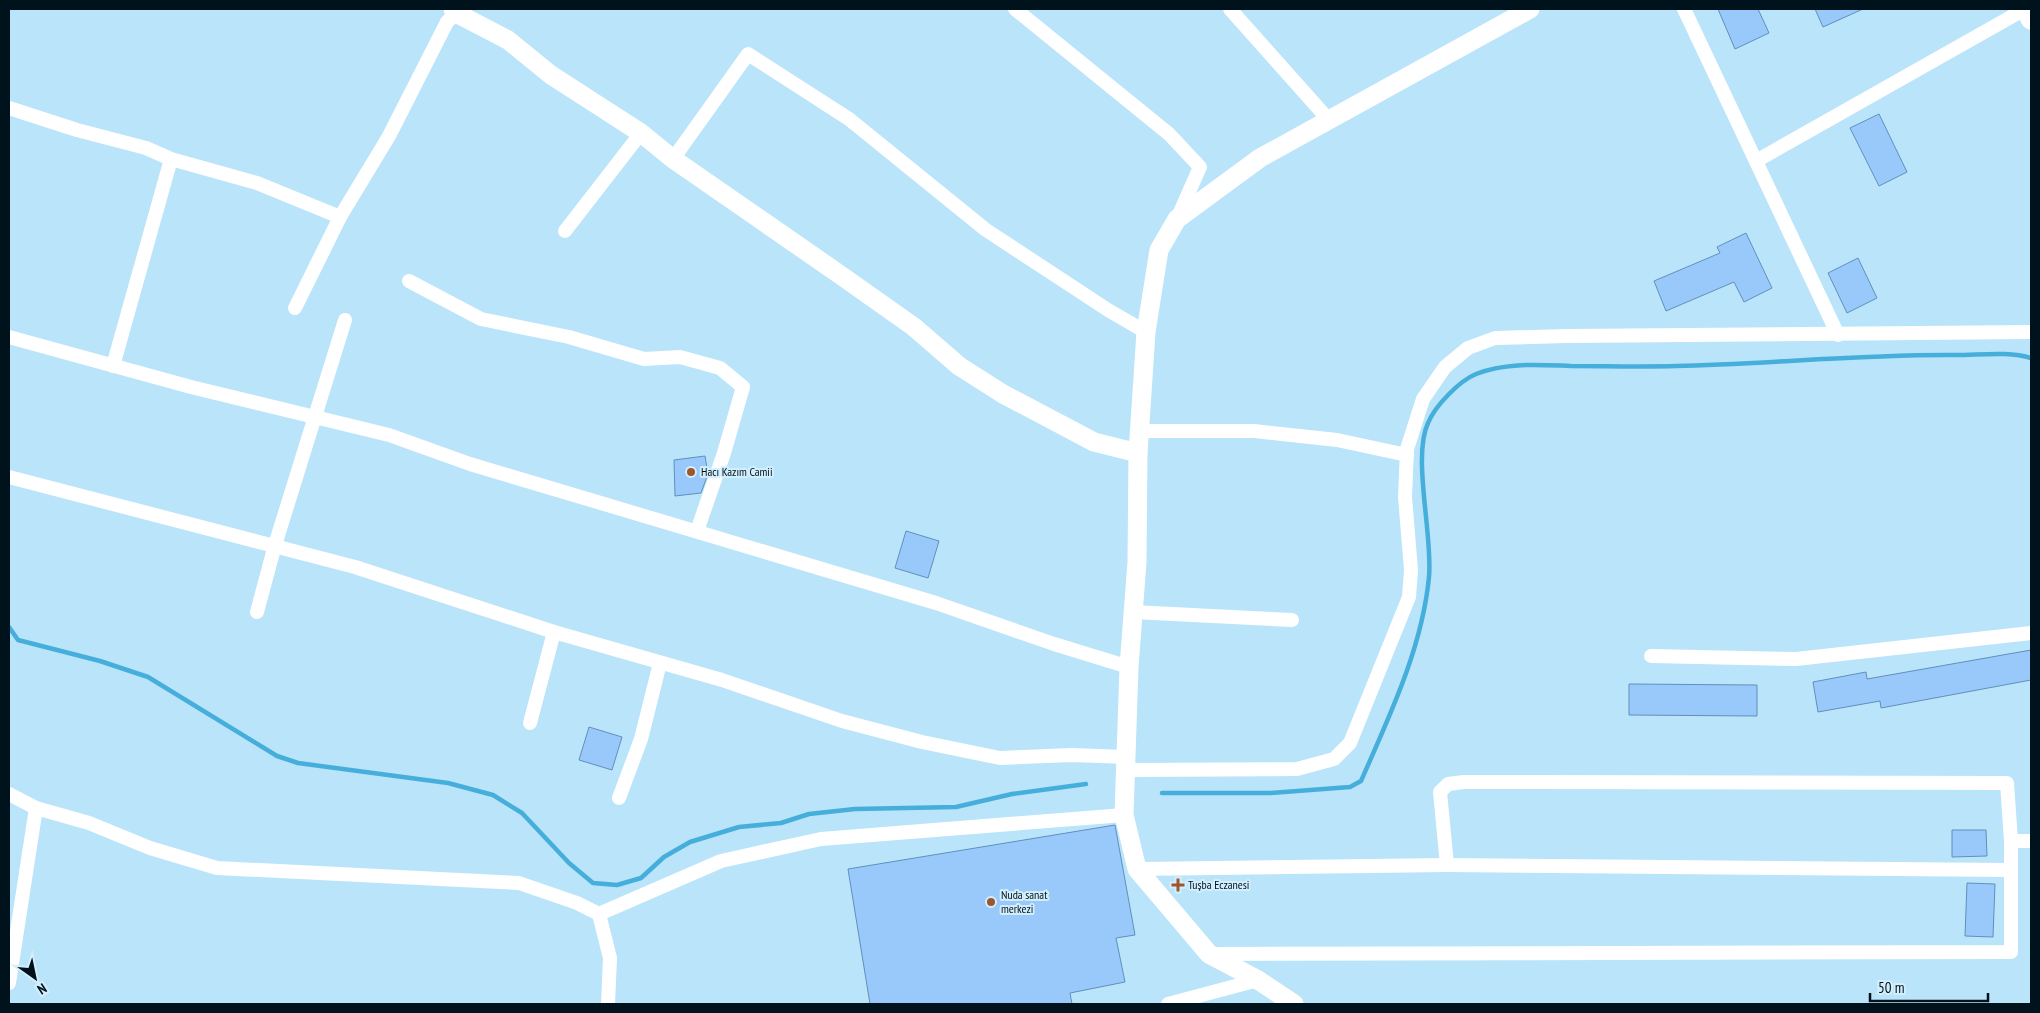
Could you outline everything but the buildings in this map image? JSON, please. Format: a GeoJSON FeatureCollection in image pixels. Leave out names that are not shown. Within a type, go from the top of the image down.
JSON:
{"type":"FeatureCollection","features":[{"type":"Feature","properties":{"kind":"main road"},"geometry":{"type":"LineString","coordinates":[[2026,9],[2031,19]]}},
{"type":"Feature","properties":{"kind":"street"},"geometry":{"type":"LineString","coordinates":[[1015,9],[1170,134],[1200,167],[1177,219],[1159,250],[1146,332],[1138,453],[1137,562],[1129,667],[1124,815],[1137,870],[1209,954],[1258,980],[1294,1004]]}},
{"type":"Feature","properties":{"kind":"street"},"geometry":{"type":"LineString","coordinates":[[1230,9],[1328,119]]}},
{"type":"Feature","properties":{"kind":"street"},"geometry":{"type":"LineString","coordinates":[[1684,9],[1838,335]]}},
{"type":"Feature","properties":{"kind":"street"},"geometry":{"type":"LineString","coordinates":[[1756,160],[2026,9]]}},
{"type":"Feature","properties":{"kind":"street"},"geometry":{"type":"LineString","coordinates":[[1177,219],[1260,158],[1523,10]]}},
{"type":"Feature","properties":{"kind":"street"},"geometry":{"type":"LineString","coordinates":[[295,308],[340,217],[389,136],[454,11],[508,40],[551,75],[641,133],[672,159],[914,327],[959,366],[1003,394],[1094,442],[1138,453]]}},
{"type":"Feature","properties":{"kind":"street"},"geometry":{"type":"LineString","coordinates":[[672,159],[748,54],[849,120],[986,230],[1108,310],[1146,332]]}},
{"type":"Feature","properties":{"kind":"street"},"geometry":{"type":"LineString","coordinates":[[9,108],[77,130],[146,148],[171,159],[257,183],[340,217]]}},
{"type":"Feature","properties":{"kind":"street"},"geometry":{"type":"LineString","coordinates":[[565,231],[641,133]]}},
{"type":"Feature","properties":{"kind":"street"},"geometry":{"type":"LineString","coordinates":[[113,366],[171,159]]}},
{"type":"Feature","properties":{"kind":"street"},"geometry":{"type":"LineString","coordinates":[[409,281],[481,319],[569,337],[644,359],[680,357],[720,368],[743,386],[724,453],[697,531]]}},
{"type":"Feature","properties":{"kind":"street"},"geometry":{"type":"LineString","coordinates":[[257,612],[274,545],[345,320]]}},
{"type":"Feature","properties":{"kind":"street"},"geometry":{"type":"LineString","coordinates":[[9,477],[355,567],[554,632],[722,680],[842,721],[922,742],[1000,758],[1070,755],[1126,764],[1297,770],[1334,759],[1343,753],[1350,743],[1408,597],[1411,570],[1405,497],[1407,455],[1423,399],[1445,367],[1468,348],[1495,338],[2031,332]]}},
{"type":"Feature","properties":{"kind":"street"},"geometry":{"type":"LineString","coordinates":[[9,337],[113,366],[389,435],[470,464],[936,603],[1054,644],[1129,667]]}},
{"type":"Feature","properties":{"kind":"street"},"geometry":{"type":"LineString","coordinates":[[1140,431],[1254,431],[1337,440],[1407,455]]}},
{"type":"Feature","properties":{"kind":"street"},"geometry":{"type":"LineString","coordinates":[[1133,612],[1292,620]]}},
{"type":"Feature","properties":{"kind":"street"},"geometry":{"type":"LineString","coordinates":[[530,723],[554,632]]}},
{"type":"Feature","properties":{"kind":"street"},"geometry":{"type":"LineString","coordinates":[[1651,656],[1796,658],[2031,634]]}},
{"type":"Feature","properties":{"kind":"street"},"geometry":{"type":"LineString","coordinates":[[619,798],[641,739],[660,663]]}},
{"type":"Feature","properties":{"kind":"street"},"geometry":{"type":"LineString","coordinates":[[1209,954],[2011,952],[2011,841],[2007,783],[1464,782],[1448,784],[1440,792],[1447,865]]}},
{"type":"Feature","properties":{"kind":"street"},"geometry":{"type":"LineString","coordinates":[[9,794],[36,808],[89,823],[150,848],[217,868],[519,883],[577,903],[599,914],[610,958],[608,1004]]}},
{"type":"Feature","properties":{"kind":"street"},"geometry":{"type":"LineString","coordinates":[[9,983],[36,808]]}},
{"type":"Feature","properties":{"kind":"street"},"geometry":{"type":"LineString","coordinates":[[599,914],[720,861],[821,839],[1124,815]]}},
{"type":"Feature","properties":{"kind":"street"},"geometry":{"type":"LineString","coordinates":[[2011,841],[2031,840]]}},
{"type":"Feature","properties":{"kind":"street"},"geometry":{"type":"LineString","coordinates":[[1137,870],[1447,865],[2010,870]]}},
{"type":"Feature","properties":{"kind":"street"},"geometry":{"type":"LineString","coordinates":[[1168,1004],[1258,980]]}},
{"type":"Feature","properties":{"kind":"waterway"},"geometry":{"type":"LineString","coordinates":[[1162,793],[1271,793],[1350,787],[1361,781],[1403,682],[1412,656],[1425,604],[1429,577],[1429,560],[1422,456],[1428,423],[1442,402],[1469,377],[1487,370],[1523,365],[1676,366],[1921,355],[1994,354],[2031,358]]}},
{"type":"Feature","properties":{"kind":"waterway"},"geometry":{"type":"LineString","coordinates":[[9,627],[18,640],[100,661],[148,677],[277,756],[298,763],[448,783],[493,795],[522,813],[569,863],[593,883],[617,885],[641,878],[664,857],[690,842],[739,827],[781,823],[809,814],[855,809],[956,807],[1012,794],[1086,784]]}},
{"type":"Feature","properties":{"kind":"place","name":"Hacı Kazım Camii"},"geometry":{"type":"Point","coordinates":[691,472]}},
{"type":"Feature","properties":{"kind":"place","name":"Tuşba Eczanesi"},"geometry":{"type":"Point","coordinates":[1178,885]}},
{"type":"Feature","properties":{"kind":"place","name":"Nuda sanat merkezi"},"geometry":{"type":"Point","coordinates":[991,902]}}]}
